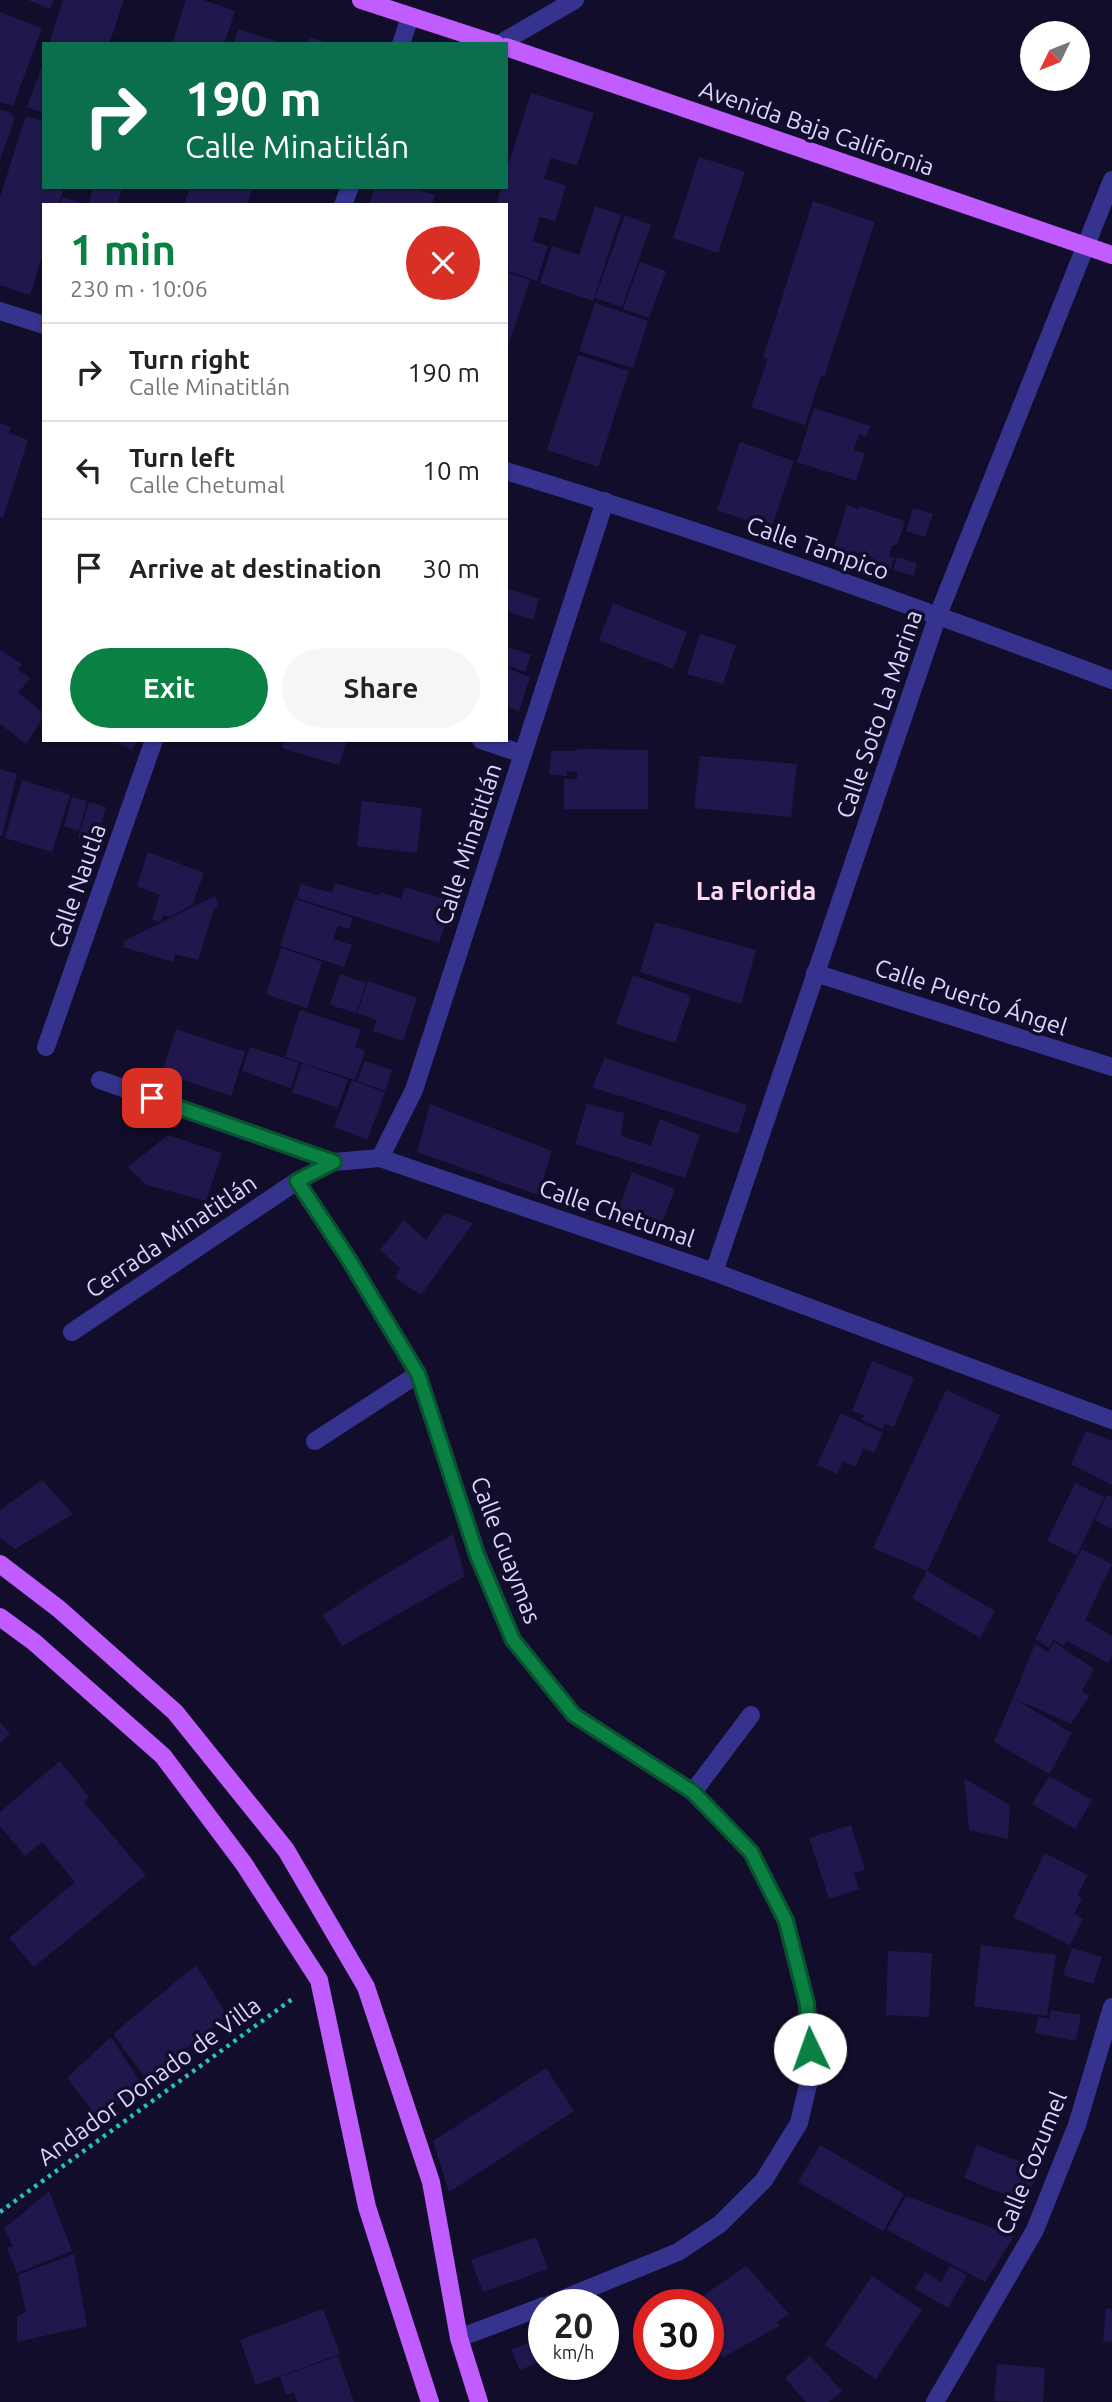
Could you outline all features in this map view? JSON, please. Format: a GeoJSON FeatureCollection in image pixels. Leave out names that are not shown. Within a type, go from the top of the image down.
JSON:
{"type":"FeatureCollection","features":[{"type":"Feature","properties":{"kind":"main road"},"geometry":{"type":"LineString","coordinates":[[361,0],[492,42]]}},
{"type":"Feature","properties":{"kind":"main road","name":"Avenida Baja California"},"geometry":{"type":"LineString","coordinates":[[508,48],[1112,255]]}},
{"type":"Feature","properties":{"kind":"main road"},"geometry":{"type":"LineString","coordinates":[[0,1564],[59,1609],[175,1712],[286,1850],[366,1987],[431,2182],[459,2337],[479,2402]]}},
{"type":"Feature","properties":{"kind":"main road"},"geometry":{"type":"LineString","coordinates":[[0,1617],[34,1642],[163,1756],[244,1864],[319,1980],[367,2207],[430,2402]]}},
{"type":"Feature","properties":{"kind":"street"},"geometry":{"type":"LineString","coordinates":[[502,42],[575,0]]}},
{"type":"Feature","properties":{"kind":"street"},"geometry":{"type":"LineString","coordinates":[[402,42],[411,17]]}},
{"type":"Feature","properties":{"kind":"street","name":"Calle Soto La Marina"},"geometry":{"type":"LineString","coordinates":[[713,1272],[938,615],[1112,180]]}},
{"type":"Feature","properties":{"kind":"street"},"geometry":{"type":"LineString","coordinates":[[0,311],[42,325]]}},
{"type":"Feature","properties":{"kind":"street","name":"Calle Tampico"},"geometry":{"type":"LineString","coordinates":[[508,472],[604,500],[938,615],[1112,680]]}},
{"type":"Feature","properties":{"kind":"street","name":"Calle Minatitlán"},"geometry":{"type":"LineString","coordinates":[[380,1158],[414,1090],[604,500]]}},
{"type":"Feature","properties":{"kind":"street","name":"Calle Nautla"},"geometry":{"type":"LineString","coordinates":[[46,1047],[153,742]]}},
{"type":"Feature","properties":{"kind":"street"},"geometry":{"type":"LineString","coordinates":[[487,742],[523,754]]}},
{"type":"Feature","properties":{"kind":"street","name":"Calle Puerto Ángel"},"geometry":{"type":"LineString","coordinates":[[815,973],[1112,1067]]}},
{"type":"Feature","properties":{"kind":"street","name":"Calle Chetumal"},"geometry":{"type":"LineString","coordinates":[[100,1080],[334,1162],[380,1158],[713,1272],[1112,1420]]}},
{"type":"Feature","properties":{"kind":"street"},"geometry":{"type":"LineString","coordinates":[[297,1181],[334,1162]]}},
{"type":"Feature","properties":{"kind":"street","name":"Cerrada Minatitlán"},"geometry":{"type":"LineString","coordinates":[[72,1332],[297,1181]]}},
{"type":"Feature","properties":{"kind":"street","name":"Calle Guaymas"},"geometry":{"type":"LineString","coordinates":[[297,1181],[348,1258],[418,1374],[477,1555],[513,1640],[574,1715],[693,1792],[751,1852],[786,1921],[807,2004],[811,2072],[799,2123],[764,2180],[720,2224],[678,2252],[586,2289]]}},
{"type":"Feature","properties":{"kind":"street"},"geometry":{"type":"LineString","coordinates":[[315,1441],[418,1374]]}},
{"type":"Feature","properties":{"kind":"street"},"geometry":{"type":"LineString","coordinates":[[693,1792],[751,1715]]}},
{"type":"Feature","properties":{"kind":"street","name":"Calle Cozumel"},"geometry":{"type":"LineString","coordinates":[[935,2402],[1035,2230],[1077,2125],[1112,2007]]}},
{"type":"Feature","properties":{"kind":"street","name":"Calle Guaymas"},"geometry":{"type":"LineString","coordinates":[[459,2337],[528,2312]]}},
{"type":"Feature","properties":{"kind":"path","name":"Andador Donado de Villa"},"geometry":{"type":"LineString","coordinates":[[0,2212],[319,1980]]}},
{"type":"Feature","properties":{"kind":"building"},"geometry":{"type":"Polygon","coordinates":[[[28,0],[54,0],[50,9],[28,0]]]}},
{"type":"Feature","properties":{"kind":"building"},"geometry":{"type":"Polygon","coordinates":[[[63,0],[124,0],[110,42],[50,42],[63,0]]]}},
{"type":"Feature","properties":{"kind":"building"},"geometry":{"type":"Polygon","coordinates":[[[186,0],[203,0],[235,11],[225,42],[173,42],[186,0]]]}},
{"type":"Feature","properties":{"kind":"building"},"geometry":{"type":"Polygon","coordinates":[[[0,12],[42,28],[13,106],[0,102],[0,12]]]}},
{"type":"Feature","properties":{"kind":"building"},"geometry":{"type":"Polygon","coordinates":[[[238,29],[279,42],[234,42],[238,29]]]}},
{"type":"Feature","properties":{"kind":"building"},"geometry":{"type":"Polygon","coordinates":[[[310,37],[324,42],[308,42],[310,37]]]}},
{"type":"Feature","properties":{"kind":"building"},"geometry":{"type":"Polygon","coordinates":[[[42,66],[42,112],[27,107],[42,66]]]}},
{"type":"Feature","properties":{"kind":"building"},"geometry":{"type":"Polygon","coordinates":[[[531,93],[594,113],[577,166],[551,158],[544,178],[566,186],[555,221],[540,217],[533,241],[548,246],[537,281],[508,271],[508,203],[497,203],[500,189],[508,189],[508,166],[531,93]]]}},
{"type":"Feature","properties":{"kind":"building"},"geometry":{"type":"Polygon","coordinates":[[[0,109],[11,113],[15,118],[0,160],[0,109]]]}},
{"type":"Feature","properties":{"kind":"building"},"geometry":{"type":"Polygon","coordinates":[[[26,116],[42,120],[42,189],[63,189],[59,203],[42,203],[42,257],[30,295],[0,285],[0,197],[26,116]]]}},
{"type":"Feature","properties":{"kind":"building"},"geometry":{"type":"Polygon","coordinates":[[[699,157],[745,172],[718,253],[673,238],[699,157]]]}},
{"type":"Feature","properties":{"kind":"building"},"geometry":{"type":"Polygon","coordinates":[[[92,189],[121,189],[118,203],[89,203],[92,189]]]}},
{"type":"Feature","properties":{"kind":"building"},"geometry":{"type":"Polygon","coordinates":[[[189,189],[252,189],[248,203],[185,203],[189,189]]]}},
{"type":"Feature","properties":{"kind":"building"},"geometry":{"type":"Polygon","coordinates":[[[374,189],[416,189],[435,195],[433,203],[370,203],[374,189]]]}},
{"type":"Feature","properties":{"kind":"building"},"geometry":{"type":"Polygon","coordinates":[[[62,197],[82,203],[60,203],[62,197]]]}},
{"type":"Feature","properties":{"kind":"building"},"geometry":{"type":"Polygon","coordinates":[[[813,201],[875,222],[824,377],[821,376],[805,425],[751,407],[768,359],[763,357],[813,201]]]}},
{"type":"Feature","properties":{"kind":"building"},"geometry":{"type":"Polygon","coordinates":[[[595,206],[621,215],[593,301],[540,283],[552,246],[579,255],[595,206]]]}},
{"type":"Feature","properties":{"kind":"building"},"geometry":{"type":"Polygon","coordinates":[[[625,215],[651,225],[622,307],[595,298],[625,215]]]}},
{"type":"Feature","properties":{"kind":"building"},"geometry":{"type":"Polygon","coordinates":[[[640,262],[666,271],[649,318],[623,309],[640,262]]]}},
{"type":"Feature","properties":{"kind":"building"},"geometry":{"type":"Polygon","coordinates":[[[508,273],[530,280],[508,346],[508,273]]]}},
{"type":"Feature","properties":{"kind":"building"},"geometry":{"type":"Polygon","coordinates":[[[595,303],[648,321],[633,368],[579,351],[595,303]]]}},
{"type":"Feature","properties":{"kind":"building"},"geometry":{"type":"Polygon","coordinates":[[[578,355],[629,371],[598,467],[547,450],[578,355]]]}},
{"type":"Feature","properties":{"kind":"building"},"geometry":{"type":"Polygon","coordinates":[[[814,408],[870,426],[866,437],[859,434],[854,450],[865,453],[856,481],[797,462],[814,408]]]}},
{"type":"Feature","properties":{"kind":"building"},"geometry":{"type":"Polygon","coordinates":[[[0,423],[11,427],[9,433],[28,440],[3,518],[0,517],[0,423]]]}},
{"type":"Feature","properties":{"kind":"building"},"geometry":{"type":"Polygon","coordinates":[[[740,442],[794,461],[771,529],[717,510],[740,442]]]}},
{"type":"Feature","properties":{"kind":"building"},"geometry":{"type":"Polygon","coordinates":[[[847,505],[859,509],[859,506],[905,521],[897,545],[892,545],[889,556],[894,558],[891,569],[870,562],[872,557],[853,551],[853,555],[833,550],[847,505]]]}},
{"type":"Feature","properties":{"kind":"building"},"geometry":{"type":"Polygon","coordinates":[[[913,508],[933,514],[925,537],[906,531],[913,508]]]}},
{"type":"Feature","properties":{"kind":"building"},"geometry":{"type":"Polygon","coordinates":[[[897,557],[917,563],[914,576],[893,570],[897,557]]]}},
{"type":"Feature","properties":{"kind":"building"},"geometry":{"type":"Polygon","coordinates":[[[508,589],[539,599],[533,620],[508,612],[508,589]]]}},
{"type":"Feature","properties":{"kind":"building"},"geometry":{"type":"Polygon","coordinates":[[[613,603],[687,632],[673,669],[599,640],[613,603]]]}},
{"type":"Feature","properties":{"kind":"building"},"geometry":{"type":"Polygon","coordinates":[[[700,634],[736,645],[723,684],[687,674],[700,634]]]}},
{"type":"Feature","properties":{"kind":"building"},"geometry":{"type":"Polygon","coordinates":[[[508,647],[531,655],[525,672],[508,666],[508,647]]]}},
{"type":"Feature","properties":{"kind":"building"},"geometry":{"type":"Polygon","coordinates":[[[0,650],[22,664],[18,670],[30,678],[18,693],[42,711],[42,719],[26,744],[0,724],[0,650]]]}},
{"type":"Feature","properties":{"kind":"building"},"geometry":{"type":"Polygon","coordinates":[[[508,669],[530,677],[519,711],[508,707],[508,669]]]}},
{"type":"Feature","properties":{"kind":"building"},"geometry":{"type":"Polygon","coordinates":[[[117,742],[136,742],[132,750],[117,742]]]}},
{"type":"Feature","properties":{"kind":"building"},"geometry":{"type":"Polygon","coordinates":[[[284,742],[346,742],[339,765],[282,748],[284,742]]]}},
{"type":"Feature","properties":{"kind":"building"},"geometry":{"type":"Polygon","coordinates":[[[648,750],[648,809],[564,809],[564,779],[577,779],[577,772],[567,771],[567,776],[549,774],[551,751],[648,750]]]}},
{"type":"Feature","properties":{"kind":"building"},"geometry":{"type":"Polygon","coordinates":[[[700,756],[797,764],[791,817],[694,808],[700,756]]]}},
{"type":"Feature","properties":{"kind":"building"},"geometry":{"type":"Polygon","coordinates":[[[0,769],[17,774],[2,836],[0,836],[0,769]]]}},
{"type":"Feature","properties":{"kind":"building"},"geometry":{"type":"Polygon","coordinates":[[[22,780],[70,795],[52,852],[5,838],[22,780]]]}},
{"type":"Feature","properties":{"kind":"building"},"geometry":{"type":"Polygon","coordinates":[[[72,797],[87,801],[79,831],[64,826],[72,797]]]}},
{"type":"Feature","properties":{"kind":"building"},"geometry":{"type":"Polygon","coordinates":[[[362,801],[422,808],[417,853],[357,846],[362,801]]]}},
{"type":"Feature","properties":{"kind":"building"},"geometry":{"type":"Polygon","coordinates":[[[89,802],[106,807],[95,843],[78,838],[89,802]]]}},
{"type":"Feature","properties":{"kind":"building"},"geometry":{"type":"Polygon","coordinates":[[[148,852],[204,873],[192,905],[170,917],[164,915],[160,922],[152,919],[160,895],[137,886],[148,852]]]}},
{"type":"Feature","properties":{"kind":"building"},"geometry":{"type":"Polygon","coordinates":[[[335,883],[401,899],[405,887],[447,900],[442,916],[447,918],[439,943],[297,898],[301,884],[332,893],[335,883]]]}},
{"type":"Feature","properties":{"kind":"building"},"geometry":{"type":"Polygon","coordinates":[[[215,896],[219,906],[214,909],[198,960],[175,954],[173,962],[123,947],[124,941],[215,896]]]}},
{"type":"Feature","properties":{"kind":"building"},"geometry":{"type":"Polygon","coordinates":[[[295,899],[353,918],[349,929],[338,926],[333,939],[352,945],[344,967],[280,946],[295,899]]]}},
{"type":"Feature","properties":{"kind":"building"},"geometry":{"type":"Polygon","coordinates":[[[655,922],[756,950],[741,1004],[640,972],[655,922]]]}},
{"type":"Feature","properties":{"kind":"building"},"geometry":{"type":"Polygon","coordinates":[[[281,948],[322,962],[307,1008],[266,994],[281,948]]]}},
{"type":"Feature","properties":{"kind":"building"},"geometry":{"type":"Polygon","coordinates":[[[340,974],[366,983],[356,1013],[330,1005],[340,974]]]}},
{"type":"Feature","properties":{"kind":"building"},"geometry":{"type":"Polygon","coordinates":[[[633,975],[691,996],[675,1043],[616,1024],[633,975]]]}},
{"type":"Feature","properties":{"kind":"building"},"geometry":{"type":"Polygon","coordinates":[[[368,981],[417,998],[403,1041],[373,1031],[377,1020],[357,1013],[368,981]]]}},
{"type":"Feature","properties":{"kind":"building"},"geometry":{"type":"Polygon","coordinates":[[[300,1010],[361,1030],[355,1047],[365,1051],[355,1080],[285,1057],[300,1010]]]}},
{"type":"Feature","properties":{"kind":"building"},"geometry":{"type":"Polygon","coordinates":[[[176,1029],[245,1052],[231,1096],[162,1073],[176,1029]]]}},
{"type":"Feature","properties":{"kind":"building"},"geometry":{"type":"Polygon","coordinates":[[[250,1047],[299,1063],[291,1088],[242,1071],[250,1047]]]}},
{"type":"Feature","properties":{"kind":"building"},"geometry":{"type":"Polygon","coordinates":[[[605,1058],[747,1105],[738,1134],[592,1087],[605,1058]]]}},
{"type":"Feature","properties":{"kind":"building"},"geometry":{"type":"Polygon","coordinates":[[[365,1061],[392,1070],[385,1091],[357,1081],[365,1061]]]}},
{"type":"Feature","properties":{"kind":"building"},"geometry":{"type":"Polygon","coordinates":[[[302,1063],[348,1080],[338,1108],[292,1092],[302,1063]]]}},
{"type":"Feature","properties":{"kind":"building"},"geometry":{"type":"Polygon","coordinates":[[[352,1080],[385,1093],[367,1140],[334,1127],[352,1080]]]}},
{"type":"Feature","properties":{"kind":"building"},"geometry":{"type":"Polygon","coordinates":[[[430,1104],[552,1151],[538,1195],[417,1152],[430,1104]]]}},
{"type":"Feature","properties":{"kind":"building"},"geometry":{"type":"Polygon","coordinates":[[[587,1104],[624,1113],[621,1136],[651,1146],[660,1119],[700,1135],[685,1178],[575,1144],[587,1104]]]}},
{"type":"Feature","properties":{"kind":"building"},"geometry":{"type":"Polygon","coordinates":[[[168,1135],[222,1153],[206,1201],[147,1185],[128,1167],[168,1135]]]}},
{"type":"Feature","properties":{"kind":"building"},"geometry":{"type":"Polygon","coordinates":[[[632,1172],[675,1189],[660,1228],[617,1213],[632,1172]]]}},
{"type":"Feature","properties":{"kind":"building"},"geometry":{"type":"Polygon","coordinates":[[[445,1213],[473,1223],[421,1295],[395,1278],[400,1268],[380,1250],[404,1220],[426,1240],[445,1213]]]}},
{"type":"Feature","properties":{"kind":"building"},"geometry":{"type":"Polygon","coordinates":[[[872,1361],[914,1378],[894,1427],[884,1424],[883,1429],[862,1420],[864,1415],[852,1411],[872,1361]]]}},
{"type":"Feature","properties":{"kind":"building"},"geometry":{"type":"Polygon","coordinates":[[[946,1390],[1000,1415],[927,1571],[873,1548],[946,1390]]]}},
{"type":"Feature","properties":{"kind":"building"},"geometry":{"type":"Polygon","coordinates":[[[841,1413],[883,1433],[874,1453],[864,1448],[855,1467],[843,1461],[837,1474],[817,1465],[841,1413]]]}},
{"type":"Feature","properties":{"kind":"building"},"geometry":{"type":"Polygon","coordinates":[[[1086,1431],[1112,1441],[1112,1485],[1071,1464],[1086,1431]]]}},
{"type":"Feature","properties":{"kind":"building"},"geometry":{"type":"Polygon","coordinates":[[[42,1480],[73,1514],[15,1549],[0,1538],[0,1510],[42,1480]]]}},
{"type":"Feature","properties":{"kind":"building"},"geometry":{"type":"Polygon","coordinates":[[[1075,1483],[1104,1497],[1077,1555],[1047,1541],[1075,1483]]]}},
{"type":"Feature","properties":{"kind":"building"},"geometry":{"type":"Polygon","coordinates":[[[1107,1495],[1112,1497],[1112,1529],[1095,1520],[1107,1495]]]}},
{"type":"Feature","properties":{"kind":"building"},"geometry":{"type":"Polygon","coordinates":[[[453,1534],[465,1576],[342,1646],[323,1615],[453,1534]]]}},
{"type":"Feature","properties":{"kind":"building"},"geometry":{"type":"Polygon","coordinates":[[[1082,1549],[1112,1564],[1085,1620],[1112,1636],[1112,1656],[1108,1663],[1067,1641],[1064,1646],[1048,1637],[1053,1641],[1049,1648],[1035,1639],[1082,1549]]]}},
{"type":"Feature","properties":{"kind":"building"},"geometry":{"type":"Polygon","coordinates":[[[927,1571],[995,1611],[980,1638],[912,1598],[927,1571]]]}},
{"type":"Feature","properties":{"kind":"building"},"geometry":{"type":"Polygon","coordinates":[[[1054,1642],[1094,1669],[1082,1691],[1090,1695],[1071,1724],[1013,1698],[1035,1644],[1048,1652],[1054,1642]]]}},
{"type":"Feature","properties":{"kind":"building"},"geometry":{"type":"Polygon","coordinates":[[[1013,1698],[1072,1733],[1049,1774],[994,1742],[1013,1698]]]}},
{"type":"Feature","properties":{"kind":"building"},"geometry":{"type":"Polygon","coordinates":[[[0,1722],[10,1734],[0,1743],[0,1722]]]}},
{"type":"Feature","properties":{"kind":"building"},"geometry":{"type":"Polygon","coordinates":[[[60,1761],[89,1797],[84,1802],[146,1875],[34,1967],[9,1938],[75,1882],[42,1842],[25,1856],[0,1826],[0,1812],[60,1761]]]}},
{"type":"Feature","properties":{"kind":"building"},"geometry":{"type":"Polygon","coordinates":[[[1049,1776],[1092,1800],[1075,1829],[1032,1804],[1049,1776]]]}},
{"type":"Feature","properties":{"kind":"building"},"geometry":{"type":"Polygon","coordinates":[[[964,1778],[1010,1805],[1008,1839],[969,1830],[964,1778]]]}},
{"type":"Feature","properties":{"kind":"building"},"geometry":{"type":"Polygon","coordinates":[[[851,1825],[865,1870],[854,1873],[859,1889],[829,1899],[809,1838],[851,1825]]]}},
{"type":"Feature","properties":{"kind":"building"},"geometry":{"type":"Polygon","coordinates":[[[1045,1853],[1088,1875],[1077,1895],[1082,1898],[1074,1914],[1083,1919],[1070,1945],[1013,1917],[1045,1853]]]}},
{"type":"Feature","properties":{"kind":"building"},"geometry":{"type":"Polygon","coordinates":[[[981,1945],[1056,1955],[1047,2016],[974,2006],[981,1945]]]}},
{"type":"Feature","properties":{"kind":"building"},"geometry":{"type":"Polygon","coordinates":[[[1072,1948],[1102,1957],[1093,1984],[1063,1975],[1072,1948]]]}},
{"type":"Feature","properties":{"kind":"building"},"geometry":{"type":"Polygon","coordinates":[[[888,1951],[932,1953],[929,2017],[886,2015],[888,1951]]]}},
{"type":"Feature","properties":{"kind":"building"},"geometry":{"type":"Polygon","coordinates":[[[196,1965],[227,2015],[147,2080],[113,2034],[196,1965]]]}},
{"type":"Feature","properties":{"kind":"building"},"geometry":{"type":"Polygon","coordinates":[[[1051,2010],[1081,2015],[1076,2041],[1035,2033],[1038,2017],[1049,2019],[1051,2010]]]}},
{"type":"Feature","properties":{"kind":"building"},"geometry":{"type":"Polygon","coordinates":[[[111,2037],[144,2088],[98,2118],[67,2078],[111,2037]]]}},
{"type":"Feature","properties":{"kind":"building"},"geometry":{"type":"Polygon","coordinates":[[[546,2068],[574,2111],[449,2192],[433,2141],[546,2068]]]}},
{"type":"Feature","properties":{"kind":"building"},"geometry":{"type":"Polygon","coordinates":[[[820,2145],[904,2194],[883,2231],[798,2182],[820,2145]]]}},
{"type":"Feature","properties":{"kind":"building"},"geometry":{"type":"Polygon","coordinates":[[[977,2145],[1039,2169],[1026,2203],[964,2178],[977,2145]]]}},
{"type":"Feature","properties":{"kind":"building"},"geometry":{"type":"Polygon","coordinates":[[[49,2191],[72,2251],[17,2273],[7,2248],[13,2246],[4,2229],[49,2191]]]}},
{"type":"Feature","properties":{"kind":"building"},"geometry":{"type":"Polygon","coordinates":[[[906,2196],[1014,2236],[985,2282],[887,2230],[906,2196]]]}},
{"type":"Feature","properties":{"kind":"building"},"geometry":{"type":"Polygon","coordinates":[[[536,2237],[548,2269],[483,2292],[471,2260],[536,2237]]]}},
{"type":"Feature","properties":{"kind":"building"},"geometry":{"type":"Polygon","coordinates":[[[74,2254],[87,2326],[17,2342],[17,2316],[26,2312],[18,2275],[74,2254]]]}},
{"type":"Feature","properties":{"kind":"building"},"geometry":{"type":"Polygon","coordinates":[[[746,2266],[789,2314],[777,2322],[779,2326],[724,2357],[724,2289],[713,2289],[746,2266]]]}},
{"type":"Feature","properties":{"kind":"building"},"geometry":{"type":"Polygon","coordinates":[[[950,2266],[967,2275],[948,2308],[915,2289],[925,2272],[941,2282],[950,2266]]]}},
{"type":"Feature","properties":{"kind":"building"},"geometry":{"type":"Polygon","coordinates":[[[872,2276],[922,2310],[876,2379],[825,2345],[872,2276]]]}},
{"type":"Feature","properties":{"kind":"building"},"geometry":{"type":"Polygon","coordinates":[[[1106,2308],[1112,2309],[1112,2342],[1103,2341],[1106,2308]]]}},
{"type":"Feature","properties":{"kind":"building"},"geometry":{"type":"Polygon","coordinates":[[[323,2309],[340,2354],[256,2385],[240,2340],[323,2309]]]}},
{"type":"Feature","properties":{"kind":"building"},"geometry":{"type":"Polygon","coordinates":[[[528,2343],[528,2367],[520,2370],[511,2350],[528,2343]]]}},
{"type":"Feature","properties":{"kind":"building"},"geometry":{"type":"Polygon","coordinates":[[[338,2356],[354,2402],[297,2402],[294,2392],[286,2395],[280,2377],[338,2356]]]}},
{"type":"Feature","properties":{"kind":"building"},"geometry":{"type":"Polygon","coordinates":[[[810,2356],[842,2391],[829,2402],[806,2402],[785,2378],[810,2356]]]}},
{"type":"Feature","properties":{"kind":"building"},"geometry":{"type":"Polygon","coordinates":[[[997,2364],[1045,2368],[1043,2402],[994,2401],[997,2364]]]}},
{"type":"Feature","properties":{"kind":"district","name":"La Florida"},"geometry":{"type":"Point","coordinates":[756,890]}},
{"type":"Feature","properties":{"kind":"route"},"geometry":{"type":"LineString","coordinates":[[152,1098],[334,1162],[297,1181],[348,1258],[418,1374],[477,1555],[513,1640],[574,1715],[693,1792],[751,1852],[786,1921],[807,2004],[810,2049]]}}]}
